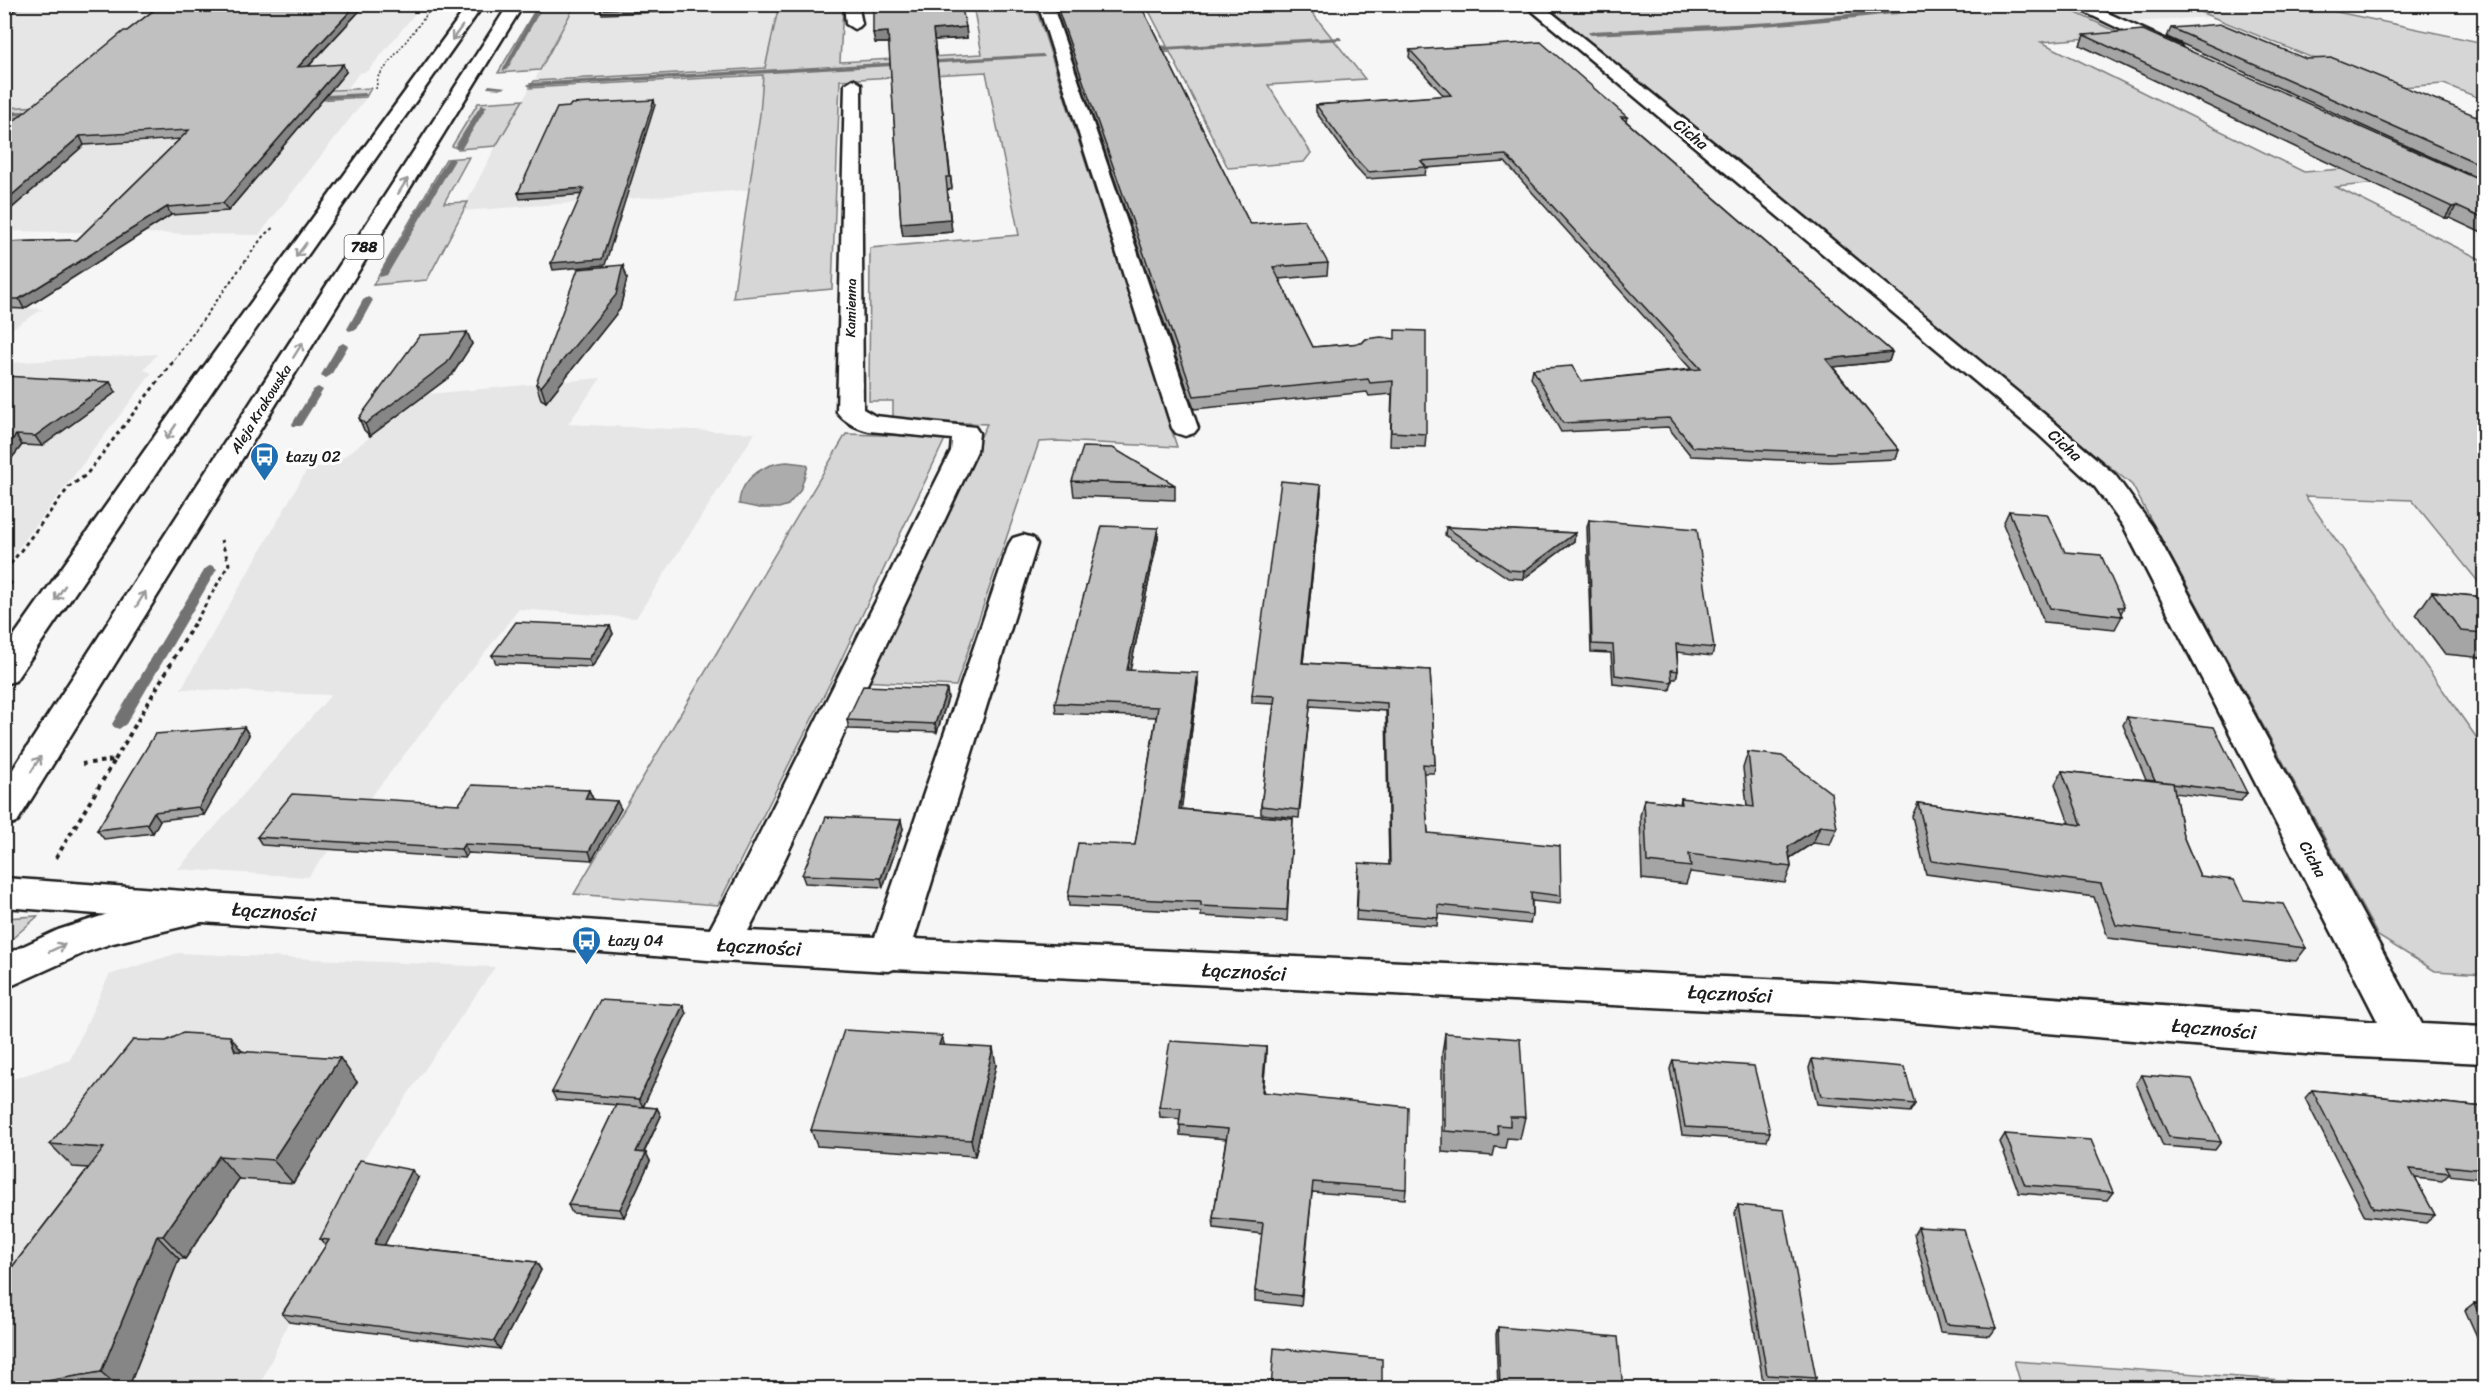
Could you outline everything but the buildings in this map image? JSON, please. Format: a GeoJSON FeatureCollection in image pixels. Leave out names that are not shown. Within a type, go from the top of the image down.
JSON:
{"type":"FeatureCollection","features":[{"type":"Feature","properties":{"kind":"street"},"geometry":{"type":"LineString","coordinates":[[4,674],[204,384],[477,4]]}},
{"type":"Feature","properties":{"kind":"street","name":"Aleja Krakowska"},"geometry":{"type":"LineString","coordinates":[[4,813],[517,4]]}},
{"type":"Feature","properties":{"kind":"street"},"geometry":{"type":"LineString","coordinates":[[851,4],[854,24]]}},
{"type":"Feature","properties":{"kind":"street"},"geometry":{"type":"LineString","coordinates":[[1045,4],[1185,428]]}},
{"type":"Feature","properties":{"kind":"street","name":"Cicha"},"geometry":{"type":"LineString","coordinates":[[1531,4],[1772,200],[2046,428],[2105,481],[2138,526],[2409,1041]]}},
{"type":"Feature","properties":{"kind":"street"},"geometry":{"type":"LineString","coordinates":[[2075,4],[2188,55]]}},
{"type":"Feature","properties":{"kind":"street","name":"Kamienna"},"geometry":{"type":"LineString","coordinates":[[721,945],[767,856],[964,451],[966,433],[869,423],[850,412],[853,84]]}},
{"type":"Feature","properties":{"kind":"street"},"geometry":{"type":"LineString","coordinates":[[889,955],[1023,544]]}},
{"type":"Feature","properties":{"kind":"street","name":"Łączności"},"geometry":{"type":"LineString","coordinates":[[4,892],[721,945],[889,955],[1851,1000],[2318,1037],[2484,1045]]}},
{"type":"Feature","properties":{"kind":"street"},"geometry":{"type":"LineString","coordinates":[[4,974],[72,941],[111,928],[209,907]]}},
{"type":"Feature","properties":{"kind":"path"},"geometry":{"type":"LineString","coordinates":[[374,97],[378,77],[435,4]]}},
{"type":"Feature","properties":{"kind":"path"},"geometry":{"type":"LineString","coordinates":[[4,591],[11,583],[6,570],[69,487],[86,475],[172,363],[264,236],[276,225]]}},
{"type":"Feature","properties":{"kind":"path"},"geometry":{"type":"LineString","coordinates":[[58,866],[55,860],[116,760],[229,564],[221,540],[227,530]]}},
{"type":"Feature","properties":{"kind":"path"},"geometry":{"type":"LineString","coordinates":[[74,765],[116,760]]}},
{"type":"Feature","properties":{"kind":"shaded area"},"geometry":{"type":"Polygon","coordinates":[[[5,5],[422,5],[368,71],[359,73],[348,88],[5,108],[5,5]]]}},
{"type":"Feature","properties":{"kind":"shaded area"},"geometry":{"type":"Polygon","coordinates":[[[538,5],[575,5],[540,70],[498,73],[538,5]]]}},
{"type":"Feature","properties":{"kind":"shaded area"},"geometry":{"type":"Polygon","coordinates":[[[575,5],[779,5],[765,68],[534,81],[575,5]]]}},
{"type":"Feature","properties":{"kind":"shaded area"},"geometry":{"type":"Polygon","coordinates":[[[779,5],[843,5],[840,62],[982,54],[973,5],[1035,5],[1177,447],[1039,442],[956,686],[862,681],[987,424],[893,420],[893,401],[869,401],[870,248],[1019,235],[986,72],[840,80],[832,289],[733,298],[760,114],[763,75],[530,88],[534,81],[765,68],[779,5]]]}},
{"type":"Feature","properties":{"kind":"shaded area"},"geometry":{"type":"Polygon","coordinates":[[[1146,5],[1306,5],[1365,79],[1268,85],[1311,153],[1304,162],[1228,168],[1170,52],[1073,58],[1071,51],[1167,46],[1146,5]]]}},
{"type":"Feature","properties":{"kind":"shaded area"},"geometry":{"type":"Polygon","coordinates":[[[1544,5],[2059,5],[2124,35],[2041,42],[2304,172],[2380,166],[2411,180],[2336,187],[2484,261],[2484,589],[2412,500],[2305,496],[2484,748],[2484,974],[2435,971],[2378,936],[2132,485],[1544,5]]]}},
{"type":"Feature","properties":{"kind":"shaded area"},"geometry":{"type":"Polygon","coordinates":[[[2094,5],[2183,5],[2213,17],[2133,22],[2094,5]]]}},
{"type":"Feature","properties":{"kind":"shaded area"},"geometry":{"type":"Polygon","coordinates":[[[2183,5],[2304,5],[2484,43],[2484,100],[2444,84],[2386,88],[2183,5]]]}},
{"type":"Feature","properties":{"kind":"shaded area"},"geometry":{"type":"Polygon","coordinates":[[[763,75],[760,114],[748,190],[462,211],[530,88],[763,75]]]}},
{"type":"Feature","properties":{"kind":"shaded area"},"geometry":{"type":"Polygon","coordinates":[[[371,88],[366,97],[5,118],[5,108],[371,88]]]}},
{"type":"Feature","properties":{"kind":"shaded area"},"geometry":{"type":"Polygon","coordinates":[[[367,97],[259,235],[5,231],[5,118],[367,97]]]}},
{"type":"Feature","properties":{"kind":"shaded area"},"geometry":{"type":"Polygon","coordinates":[[[523,100],[496,146],[458,149],[452,146],[478,103],[523,100]]]}},
{"type":"Feature","properties":{"kind":"shaded area"},"geometry":{"type":"Polygon","coordinates":[[[469,157],[444,203],[468,202],[427,280],[373,285],[446,159],[469,157]]]}},
{"type":"Feature","properties":{"kind":"shaded area"},"geometry":{"type":"Polygon","coordinates":[[[5,307],[43,309],[5,333],[5,307]]]}},
{"type":"Feature","properties":{"kind":"shaded area"},"geometry":{"type":"Polygon","coordinates":[[[157,354],[144,370],[152,373],[5,566],[5,363],[157,354]]]}},
{"type":"Feature","properties":{"kind":"shaded area"},"geometry":{"type":"Polygon","coordinates":[[[601,378],[568,424],[755,433],[636,618],[519,609],[308,877],[178,869],[331,695],[181,689],[308,468],[331,466],[428,394],[601,378]]]}},
{"type":"Feature","properties":{"kind":"shaded area"},"geometry":{"type":"Polygon","coordinates":[[[846,434],[946,437],[832,679],[718,905],[574,894],[846,434]]]}},
{"type":"Feature","properties":{"kind":"shaded area"},"geometry":{"type":"Polygon","coordinates":[[[787,462],[808,466],[800,491],[788,505],[779,508],[759,508],[739,504],[744,487],[755,474],[770,465],[787,462]]]}},
{"type":"Feature","properties":{"kind":"shaded area"},"geometry":{"type":"Polygon","coordinates":[[[38,916],[5,945],[5,918],[38,916]]]}},
{"type":"Feature","properties":{"kind":"shaded area"},"geometry":{"type":"Polygon","coordinates":[[[178,953],[495,967],[356,1170],[259,1388],[5,1388],[4,1082],[70,1060],[109,975],[178,953]]]}},
{"type":"Feature","properties":{"kind":"shaded area"},"geometry":{"type":"Polygon","coordinates":[[[2014,1361],[2381,1387],[2382,1388],[2022,1388],[2014,1361]]]}},
{"type":"Feature","properties":{"kind":"waterway"},"geometry":{"type":"LineString","coordinates":[[504,70],[541,4]]}},
{"type":"Feature","properties":{"kind":"waterway"},"geometry":{"type":"LineString","coordinates":[[1591,33],[1774,24],[1866,16],[1957,4]]}},
{"type":"Feature","properties":{"kind":"waterway"},"geometry":{"type":"LineString","coordinates":[[1146,50],[1340,39]]}},
{"type":"Feature","properties":{"kind":"waterway"},"geometry":{"type":"LineString","coordinates":[[530,85],[1043,56]]}},
{"type":"Feature","properties":{"kind":"waterway"},"geometry":{"type":"LineString","coordinates":[[489,87],[503,87]]}},
{"type":"Feature","properties":{"kind":"waterway"},"geometry":{"type":"LineString","coordinates":[[307,98],[365,95]]}},
{"type":"Feature","properties":{"kind":"waterway"},"geometry":{"type":"LineString","coordinates":[[459,146],[483,106]]}},
{"type":"Feature","properties":{"kind":"waterway"},"geometry":{"type":"LineString","coordinates":[[4,114],[42,112]]}},
{"type":"Feature","properties":{"kind":"waterway"},"geometry":{"type":"LineString","coordinates":[[383,275],[451,160]]}},
{"type":"Feature","properties":{"kind":"waterway"},"geometry":{"type":"LineString","coordinates":[[352,329],[368,300]]}},
{"type":"Feature","properties":{"kind":"waterway"},"geometry":{"type":"LineString","coordinates":[[326,375],[343,346]]}},
{"type":"Feature","properties":{"kind":"waterway"},"geometry":{"type":"LineString","coordinates":[[297,424],[318,390]]}},
{"type":"Feature","properties":{"kind":"waterway"},"geometry":{"type":"LineString","coordinates":[[119,724],[211,569]]}},
{"type":"Feature","properties":{"kind":"place","name":"Łazy 02"},"geometry":{"type":"Point","coordinates":[265,482]}},
{"type":"Feature","properties":{"kind":"place","name":"Łazy 04"},"geometry":{"type":"Point","coordinates":[587,966]}}]}
